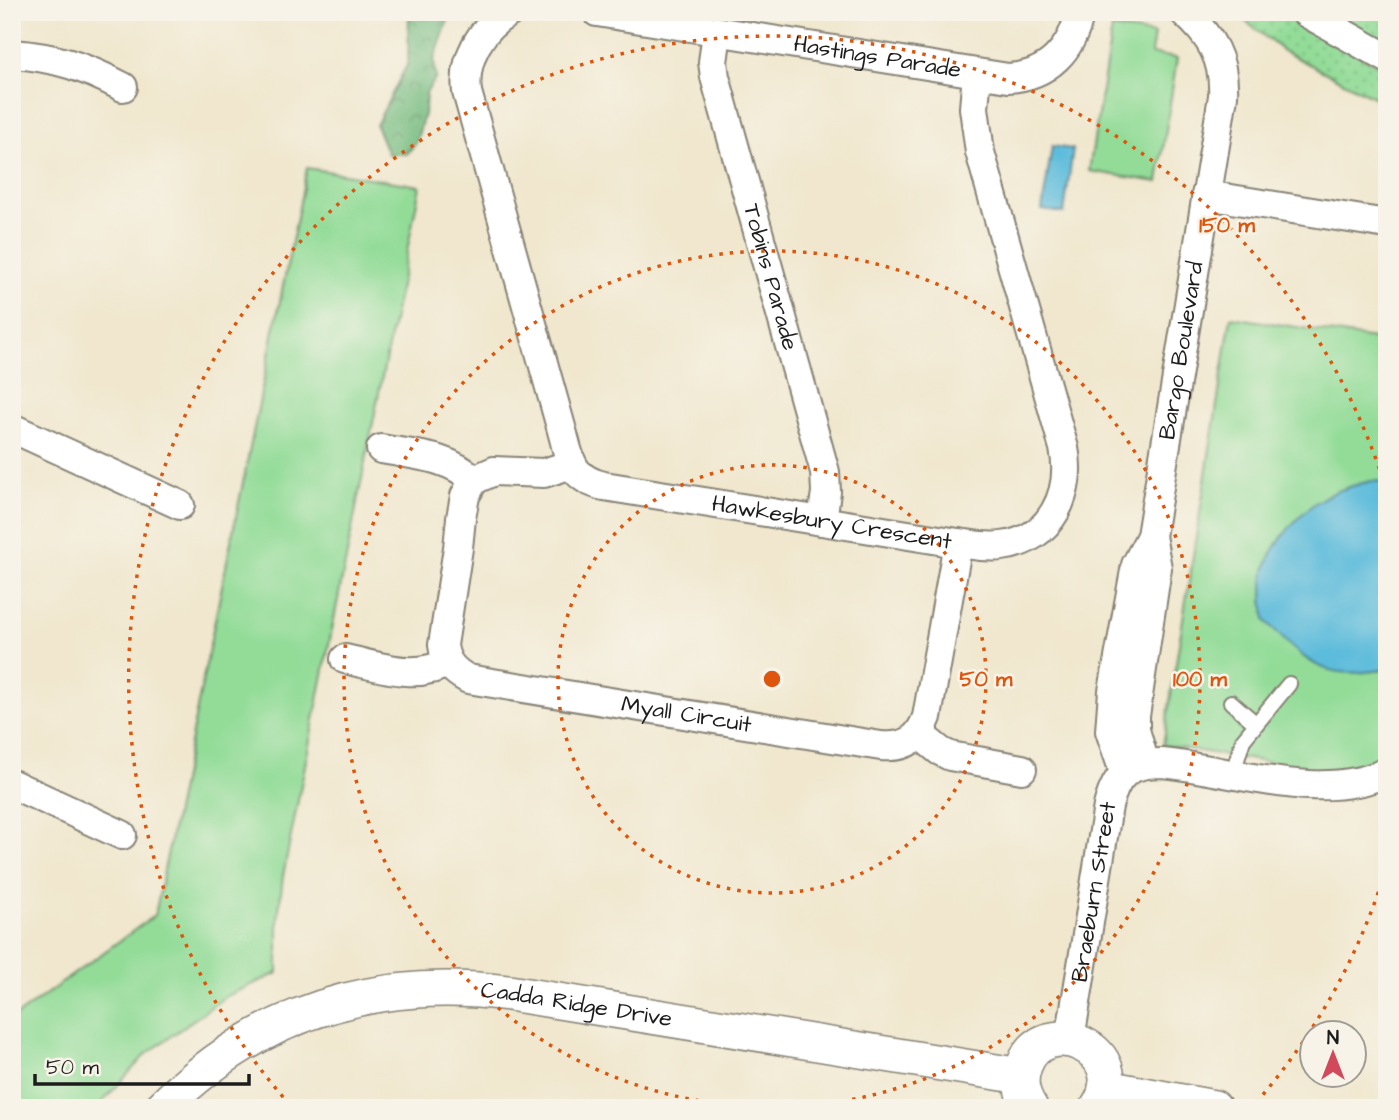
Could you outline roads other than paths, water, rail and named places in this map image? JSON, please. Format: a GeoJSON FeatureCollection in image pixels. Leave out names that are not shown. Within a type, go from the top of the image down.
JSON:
{"type":"FeatureCollection","features":[{"type":"Feature","properties":{"kind":"street"},"geometry":{"type":"LineString","coordinates":[[471,484],[494,471],[544,473],[572,464],[469,101],[467,78],[474,48],[488,29],[510,12]]}},
{"type":"Feature","properties":{"kind":"street","name":"Hastings Parade"},"geometry":{"type":"LineString","coordinates":[[597,12],[1008,78],[1026,76],[1041,70],[1066,48],[1080,12]]}},
{"type":"Feature","properties":{"kind":"street","name":"Bargo Boulevard"},"geometry":{"type":"LineString","coordinates":[[1134,768],[1135,716],[1157,568],[1151,536],[1223,96],[1223,75],[1213,44],[1184,12]]}},
{"type":"Feature","properties":{"kind":"street"},"geometry":{"type":"LineString","coordinates":[[1305,12],[1387,58]]}},
{"type":"Feature","properties":{"kind":"street","name":"Tobins Parade"},"geometry":{"type":"LineString","coordinates":[[717,33],[713,62],[715,78],[825,472],[826,492],[822,521]]}},
{"type":"Feature","properties":{"kind":"street"},"geometry":{"type":"LineString","coordinates":[[12,54],[61,60],[123,88]]}},
{"type":"Feature","properties":{"kind":"street","name":"Hawkesbury Crescent"},"geometry":{"type":"LineString","coordinates":[[572,464],[584,480],[604,486],[981,547],[1002,546],[1022,540],[1039,530],[1052,517],[1063,496],[1066,481],[1063,448],[976,135],[974,108],[977,74]]}},
{"type":"Feature","properties":{"kind":"street"},"geometry":{"type":"LineString","coordinates":[[1206,195],[1387,224]]}},
{"type":"Feature","properties":{"kind":"street"},"geometry":{"type":"LineString","coordinates":[[12,428],[180,505]]}},
{"type":"Feature","properties":{"kind":"street"},"geometry":{"type":"LineString","coordinates":[[345,659],[412,672],[427,672],[448,662],[443,645],[461,518],[471,484],[464,470],[449,462],[381,449]]}},
{"type":"Feature","properties":{"kind":"street"},"geometry":{"type":"LineString","coordinates":[[958,543],[927,717],[919,734],[950,756],[1022,769]]}},
{"type":"Feature","properties":{"kind":"street","name":"Myall Circuit"},"geometry":{"type":"LineString","coordinates":[[448,662],[468,679],[881,746],[905,745],[919,734]]}},
{"type":"Feature","properties":{"kind":"street"},"geometry":{"type":"LineString","coordinates":[[1134,768],[1172,764],[1307,785],[1335,786],[1370,779],[1387,772]]}},
{"type":"Feature","properties":{"kind":"street","name":"Braeburn Street"},"geometry":{"type":"LineString","coordinates":[[1070,1039],[1108,806],[1115,785],[1134,768]]}},
{"type":"Feature","properties":{"kind":"street"},"geometry":{"type":"LineString","coordinates":[[12,784],[122,835]]}},
{"type":"Feature","properties":{"kind":"street","name":"Cadda Ridge Drive"},"geometry":{"type":"LineString","coordinates":[[162,1108],[192,1079],[234,1049],[296,1018],[362,997],[398,990],[434,988],[509,993],[1026,1092]]}},
{"type":"Feature","properties":{"kind":"street"},"geometry":{"type":"LineString","coordinates":[[1026,1092],[1025,1063],[1032,1052],[1043,1044],[1070,1039],[1091,1048],[1098,1056],[1107,1077],[1102,1098],[1214,1108]]}},
{"type":"Feature","properties":{"kind":"lane"},"geometry":{"type":"LineString","coordinates":[[1233,773],[1239,747],[1255,723],[1289,684]]}},
{"type":"Feature","properties":{"kind":"lane"},"geometry":{"type":"LineString","coordinates":[[1231,702],[1255,723]]}},
{"type":"Feature","properties":{"kind":"water"},"geometry":{"type":"Polygon","coordinates":[[[1052,146],[1073,149],[1064,213],[1042,210],[1052,146]]]}},
{"type":"Feature","properties":{"kind":"water"},"geometry":{"type":"Polygon","coordinates":[[[1372,481],[1387,482],[1387,669],[1347,673],[1318,666],[1305,658],[1265,620],[1265,571],[1282,537],[1311,506],[1332,493],[1372,481]]]}}]}
